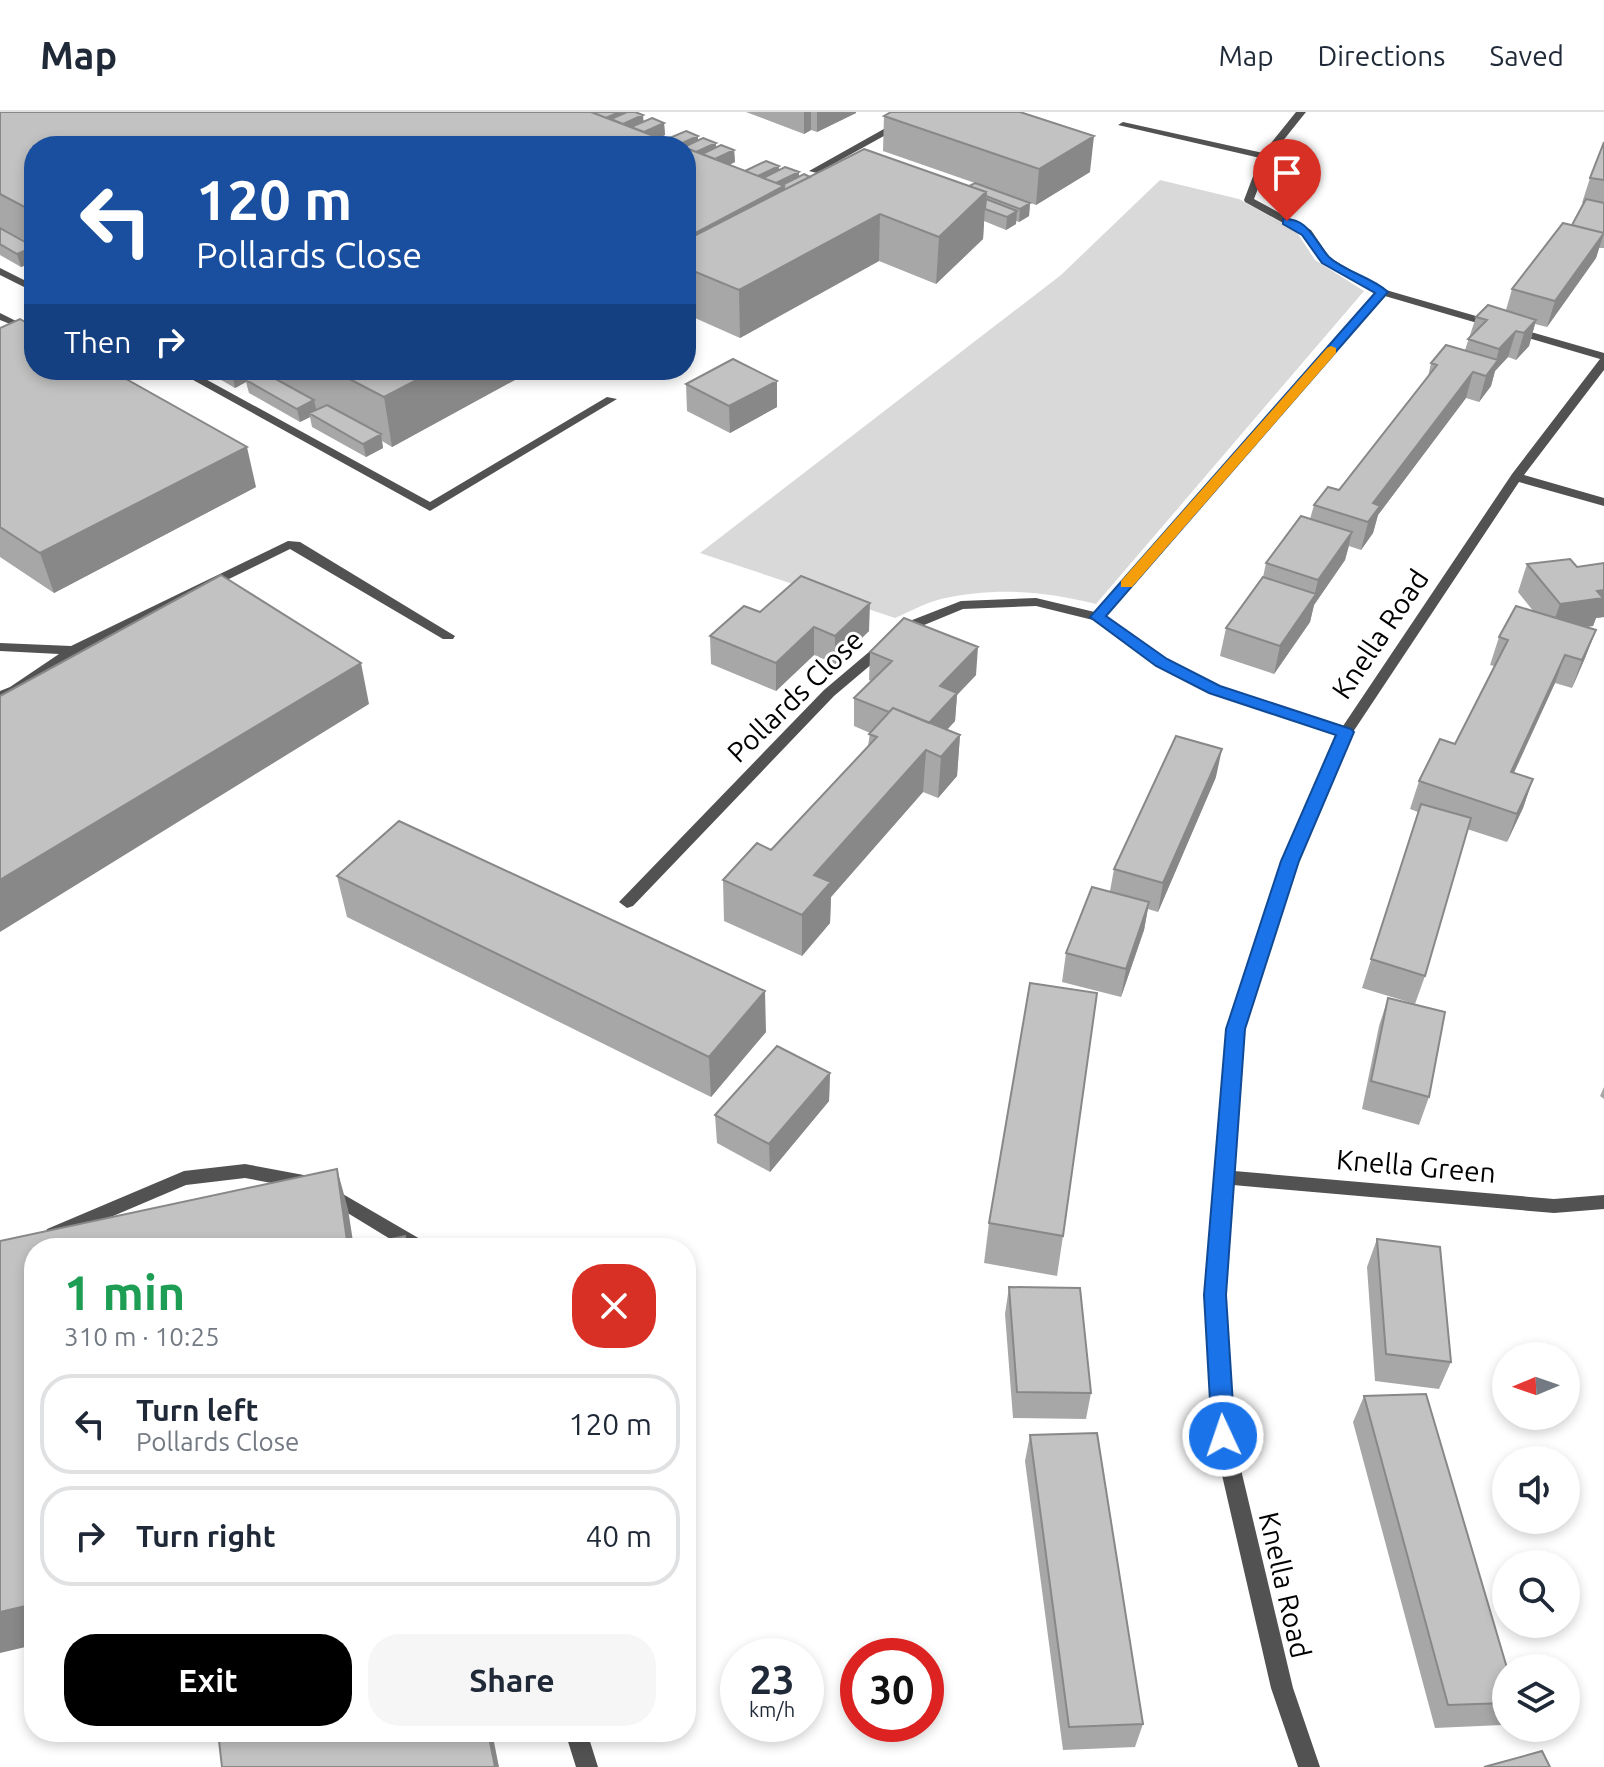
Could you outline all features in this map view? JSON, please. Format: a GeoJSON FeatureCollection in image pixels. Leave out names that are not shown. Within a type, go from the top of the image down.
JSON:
{"type":"FeatureCollection","features":[{"type":"Feature","properties":{"kind":"street"},"geometry":{"type":"LineString","coordinates":[[814,171],[915,116],[903,112]]}},
{"type":"Feature","properties":{"kind":"street"},"geometry":{"type":"LineString","coordinates":[[1301,112],[1265,156],[1249,200],[1307,232],[1326,260],[1382,292],[1604,360]]}},
{"type":"Feature","properties":{"kind":"street"},"geometry":{"type":"LineString","coordinates":[[1123,125],[1265,156]]}},
{"type":"Feature","properties":{"kind":"street"},"geometry":{"type":"LineString","coordinates":[[0,271],[24,284]]}},
{"type":"Feature","properties":{"kind":"street"},"geometry":{"type":"LineString","coordinates":[[1098,617],[1382,292]]}},
{"type":"Feature","properties":{"kind":"street"},"geometry":{"type":"LineString","coordinates":[[0,316],[10,321],[0,326]]}},
{"type":"Feature","properties":{"kind":"street","name":"Knella Road"},"geometry":{"type":"LineString","coordinates":[[1309,1767],[1282,1688],[1223,1436],[1215,1295],[1236,1029],[1290,861],[1346,732],[1516,477],[1604,360]]}},
{"type":"Feature","properties":{"kind":"street"},"geometry":{"type":"LineString","coordinates":[[199,380],[430,507],[611,399]]}},
{"type":"Feature","properties":{"kind":"street"},"geometry":{"type":"LineString","coordinates":[[1516,477],[1604,502]]}},
{"type":"Feature","properties":{"kind":"street"},"geometry":{"type":"LineString","coordinates":[[0,696],[15,690],[73,650],[288,545],[295,545],[448,636]]}},
{"type":"Feature","properties":{"kind":"street","name":"Pollards Close"},"geometry":{"type":"LineString","coordinates":[[627,902],[829,693],[907,627],[961,605],[1036,602],[1098,617],[1161,662],[1214,689],[1346,732]]}},
{"type":"Feature","properties":{"kind":"street"},"geometry":{"type":"LineString","coordinates":[[0,647],[73,650]]}},
{"type":"Feature","properties":{"kind":"street"},"geometry":{"type":"LineString","coordinates":[[44,1238],[184,1178],[245,1171],[310,1183],[405,1238]]}},
{"type":"Feature","properties":{"kind":"street","name":"Knella Green"},"geometry":{"type":"LineString","coordinates":[[1223,1177],[1554,1206],[1604,1202]]}},
{"type":"Feature","properties":{"kind":"street"},"geometry":{"type":"LineString","coordinates":[[579,1742],[587,1767]]}},
{"type":"Feature","properties":{"kind":"shaded area"},"geometry":{"type":"Polygon","coordinates":[[[1160,180],[1239,199],[1296,231],[1315,260],[1364,291],[1096,604],[1038,594],[981,593],[935,601],[895,618],[700,553],[1061,275],[1160,180]]]}},
{"type":"Feature","properties":{"kind":"building"},"geometry":{"type":"Polygon","coordinates":[[[0,112],[591,112],[654,136],[24,136],[24,207],[0,194],[0,112]]]}},
{"type":"Feature","properties":{"kind":"building"},"geometry":{"type":"Polygon","coordinates":[[[596,112],[619,112],[606,118],[596,112]]]}},
{"type":"Feature","properties":{"kind":"building"},"geometry":{"type":"Polygon","coordinates":[[[627,112],[643,115],[623,124],[611,119],[627,112]]]}},
{"type":"Feature","properties":{"kind":"building"},"geometry":{"type":"Polygon","coordinates":[[[891,112],[1020,112],[1094,136],[1039,169],[884,116],[891,112]]]}},
{"type":"Feature","properties":{"kind":"building"},"geometry":{"type":"Polygon","coordinates":[[[652,118],[664,123],[644,132],[631,127],[652,118]]]}},
{"type":"Feature","properties":{"kind":"building"},"geometry":{"type":"Polygon","coordinates":[[[686,131],[698,136],[696,137],[674,136],[686,131]]]}},
{"type":"Feature","properties":{"kind":"building"},"geometry":{"type":"Polygon","coordinates":[[[703,138],[716,143],[696,152],[696,141],[703,138]]]}},
{"type":"Feature","properties":{"kind":"building"},"geometry":{"type":"Polygon","coordinates":[[[1604,142],[1604,180],[1590,178],[1604,142]]]}},
{"type":"Feature","properties":{"kind":"building"},"geometry":{"type":"Polygon","coordinates":[[[721,145],[734,150],[715,159],[702,154],[721,145]]]}},
{"type":"Feature","properties":{"kind":"building"},"geometry":{"type":"Polygon","coordinates":[[[864,149],[986,192],[939,237],[880,214],[739,290],[696,272],[696,235],[864,149]]]}},
{"type":"Feature","properties":{"kind":"building"},"geometry":{"type":"Polygon","coordinates":[[[696,152],[784,186],[696,233],[696,152]]]}},
{"type":"Feature","properties":{"kind":"building"},"geometry":{"type":"Polygon","coordinates":[[[766,161],[779,166],[758,176],[745,171],[766,161]]]}},
{"type":"Feature","properties":{"kind":"building"},"geometry":{"type":"Polygon","coordinates":[[[785,167],[799,172],[776,183],[763,178],[785,167]]]}},
{"type":"Feature","properties":{"kind":"building"},"geometry":{"type":"Polygon","coordinates":[[[804,174],[810,177],[784,190],[782,185],[804,174]]]}},
{"type":"Feature","properties":{"kind":"building"},"geometry":{"type":"Polygon","coordinates":[[[975,183],[1030,203],[1020,209],[969,186],[975,183]]]}},
{"type":"Feature","properties":{"kind":"building"},"geometry":{"type":"Polygon","coordinates":[[[986,199],[1017,211],[1007,217],[985,209],[986,199]]]}},
{"type":"Feature","properties":{"kind":"building"},"geometry":{"type":"Polygon","coordinates":[[[1586,199],[1604,203],[1604,233],[1572,225],[1586,199]]]}},
{"type":"Feature","properties":{"kind":"building"},"geometry":{"type":"Polygon","coordinates":[[[1563,223],[1604,233],[1555,301],[1512,289],[1563,223]]]}},
{"type":"Feature","properties":{"kind":"building"},"geometry":{"type":"Polygon","coordinates":[[[0,228],[24,241],[24,251],[17,254],[0,244],[0,228]]]}},
{"type":"Feature","properties":{"kind":"building"},"geometry":{"type":"Polygon","coordinates":[[[1488,305],[1536,320],[1524,333],[1516,331],[1499,349],[1468,339],[1487,320],[1476,317],[1488,305]]]}},
{"type":"Feature","properties":{"kind":"building"},"geometry":{"type":"Polygon","coordinates":[[[20,319],[24,321],[24,380],[128,380],[247,447],[40,553],[0,527],[0,328],[20,319]]]}},
{"type":"Feature","properties":{"kind":"building"},"geometry":{"type":"Polygon","coordinates":[[[1446,345],[1498,360],[1486,376],[1473,372],[1373,503],[1380,506],[1368,522],[1314,505],[1328,487],[1339,490],[1437,365],[1431,363],[1446,345]]]}},
{"type":"Feature","properties":{"kind":"building"},"geometry":{"type":"Polygon","coordinates":[[[733,359],[777,381],[729,406],[686,384],[733,359]]]}},
{"type":"Feature","properties":{"kind":"building"},"geometry":{"type":"Polygon","coordinates":[[[246,380],[278,380],[314,400],[297,409],[246,380]]]}},
{"type":"Feature","properties":{"kind":"building"},"geometry":{"type":"Polygon","coordinates":[[[351,380],[417,380],[384,397],[351,380]]]}},
{"type":"Feature","properties":{"kind":"building"},"geometry":{"type":"Polygon","coordinates":[[[327,405],[381,434],[363,444],[309,413],[327,405]]]}},
{"type":"Feature","properties":{"kind":"building"},"geometry":{"type":"Polygon","coordinates":[[[1301,516],[1352,532],[1318,580],[1266,563],[1301,516]]]}},
{"type":"Feature","properties":{"kind":"building"},"geometry":{"type":"Polygon","coordinates":[[[1570,559],[1577,567],[1604,563],[1604,590],[1597,591],[1603,598],[1560,604],[1527,564],[1570,559]]]}},
{"type":"Feature","properties":{"kind":"building"},"geometry":{"type":"Polygon","coordinates":[[[221,575],[361,663],[0,880],[0,696],[221,575]]]}},
{"type":"Feature","properties":{"kind":"building"},"geometry":{"type":"Polygon","coordinates":[[[801,576],[870,603],[835,636],[814,627],[776,663],[710,636],[744,606],[760,612],[801,576]]]}},
{"type":"Feature","properties":{"kind":"building"},"geometry":{"type":"Polygon","coordinates":[[[1263,577],[1316,594],[1280,646],[1226,628],[1263,577]]]}},
{"type":"Feature","properties":{"kind":"building"},"geometry":{"type":"Polygon","coordinates":[[[1516,606],[1596,630],[1582,660],[1565,655],[1511,772],[1533,779],[1517,814],[1419,781],[1440,739],[1455,744],[1508,640],[1499,637],[1516,606]]]}},
{"type":"Feature","properties":{"kind":"building"},"geometry":{"type":"Polygon","coordinates":[[[904,618],[978,647],[940,686],[957,693],[929,723],[893,708],[889,712],[854,698],[892,661],[870,652],[904,618]]]}},
{"type":"Feature","properties":{"kind":"building"},"geometry":{"type":"Polygon","coordinates":[[[893,708],[960,735],[941,757],[926,750],[814,875],[831,882],[802,915],[723,880],[757,843],[771,850],[877,737],[869,734],[893,708]]]}},
{"type":"Feature","properties":{"kind":"building"},"geometry":{"type":"Polygon","coordinates":[[[1176,736],[1222,749],[1163,883],[1114,869],[1176,736]]]}},
{"type":"Feature","properties":{"kind":"building"},"geometry":{"type":"Polygon","coordinates":[[[1421,804],[1471,818],[1425,976],[1371,959],[1421,804]]]}},
{"type":"Feature","properties":{"kind":"building"},"geometry":{"type":"Polygon","coordinates":[[[399,821],[765,991],[709,1057],[337,876],[399,821]]]}},
{"type":"Feature","properties":{"kind":"building"},"geometry":{"type":"Polygon","coordinates":[[[1092,887],[1149,902],[1126,969],[1066,953],[1092,887]]]}},
{"type":"Feature","properties":{"kind":"building"},"geometry":{"type":"Polygon","coordinates":[[[1030,983],[1097,993],[1063,1236],[989,1223],[1030,983]]]}},
{"type":"Feature","properties":{"kind":"building"},"geometry":{"type":"Polygon","coordinates":[[[1388,998],[1445,1012],[1429,1097],[1371,1081],[1388,998]]]}},
{"type":"Feature","properties":{"kind":"building"},"geometry":{"type":"Polygon","coordinates":[[[777,1046],[830,1073],[769,1144],[715,1115],[777,1046]]]}},
{"type":"Feature","properties":{"kind":"building"},"geometry":{"type":"Polygon","coordinates":[[[337,1169],[347,1238],[24,1238],[24,1606],[0,1612],[0,1241],[337,1169]]]}},
{"type":"Feature","properties":{"kind":"building"},"geometry":{"type":"Polygon","coordinates":[[[1377,1239],[1440,1247],[1451,1362],[1386,1354],[1377,1239]]]}},
{"type":"Feature","properties":{"kind":"building"},"geometry":{"type":"Polygon","coordinates":[[[1009,1287],[1080,1288],[1091,1393],[1017,1392],[1009,1287]]]}},
{"type":"Feature","properties":{"kind":"building"},"geometry":{"type":"Polygon","coordinates":[[[1426,1394],[1492,1617],[1492,1638],[1498,1638],[1503,1654],[1492,1654],[1492,1703],[1448,1705],[1364,1396],[1426,1394]]]}},
{"type":"Feature","properties":{"kind":"building"},"geometry":{"type":"Polygon","coordinates":[[[1097,1433],[1143,1724],[1069,1727],[1030,1435],[1097,1433]]]}},
{"type":"Feature","properties":{"kind":"building"},"geometry":{"type":"Polygon","coordinates":[[[219,1742],[490,1742],[495,1767],[222,1767],[219,1742]]]}},
{"type":"Feature","properties":{"kind":"building"},"geometry":{"type":"Polygon","coordinates":[[[1542,1751],[1550,1767],[1484,1767],[1542,1751]]]}},
{"type":"Feature","properties":{"kind":"slow traffic"},"geometry":{"type":"LineString","coordinates":[[1127,584],[1331,350]]}},
{"type":"Feature","properties":{"kind":"route"},"geometry":{"type":"LineString","coordinates":[[1223,1436],[1215,1295],[1236,1029],[1290,861],[1346,732],[1214,689],[1161,662],[1098,617],[1382,292],[1326,260],[1307,232],[1287,221]]}}]}
